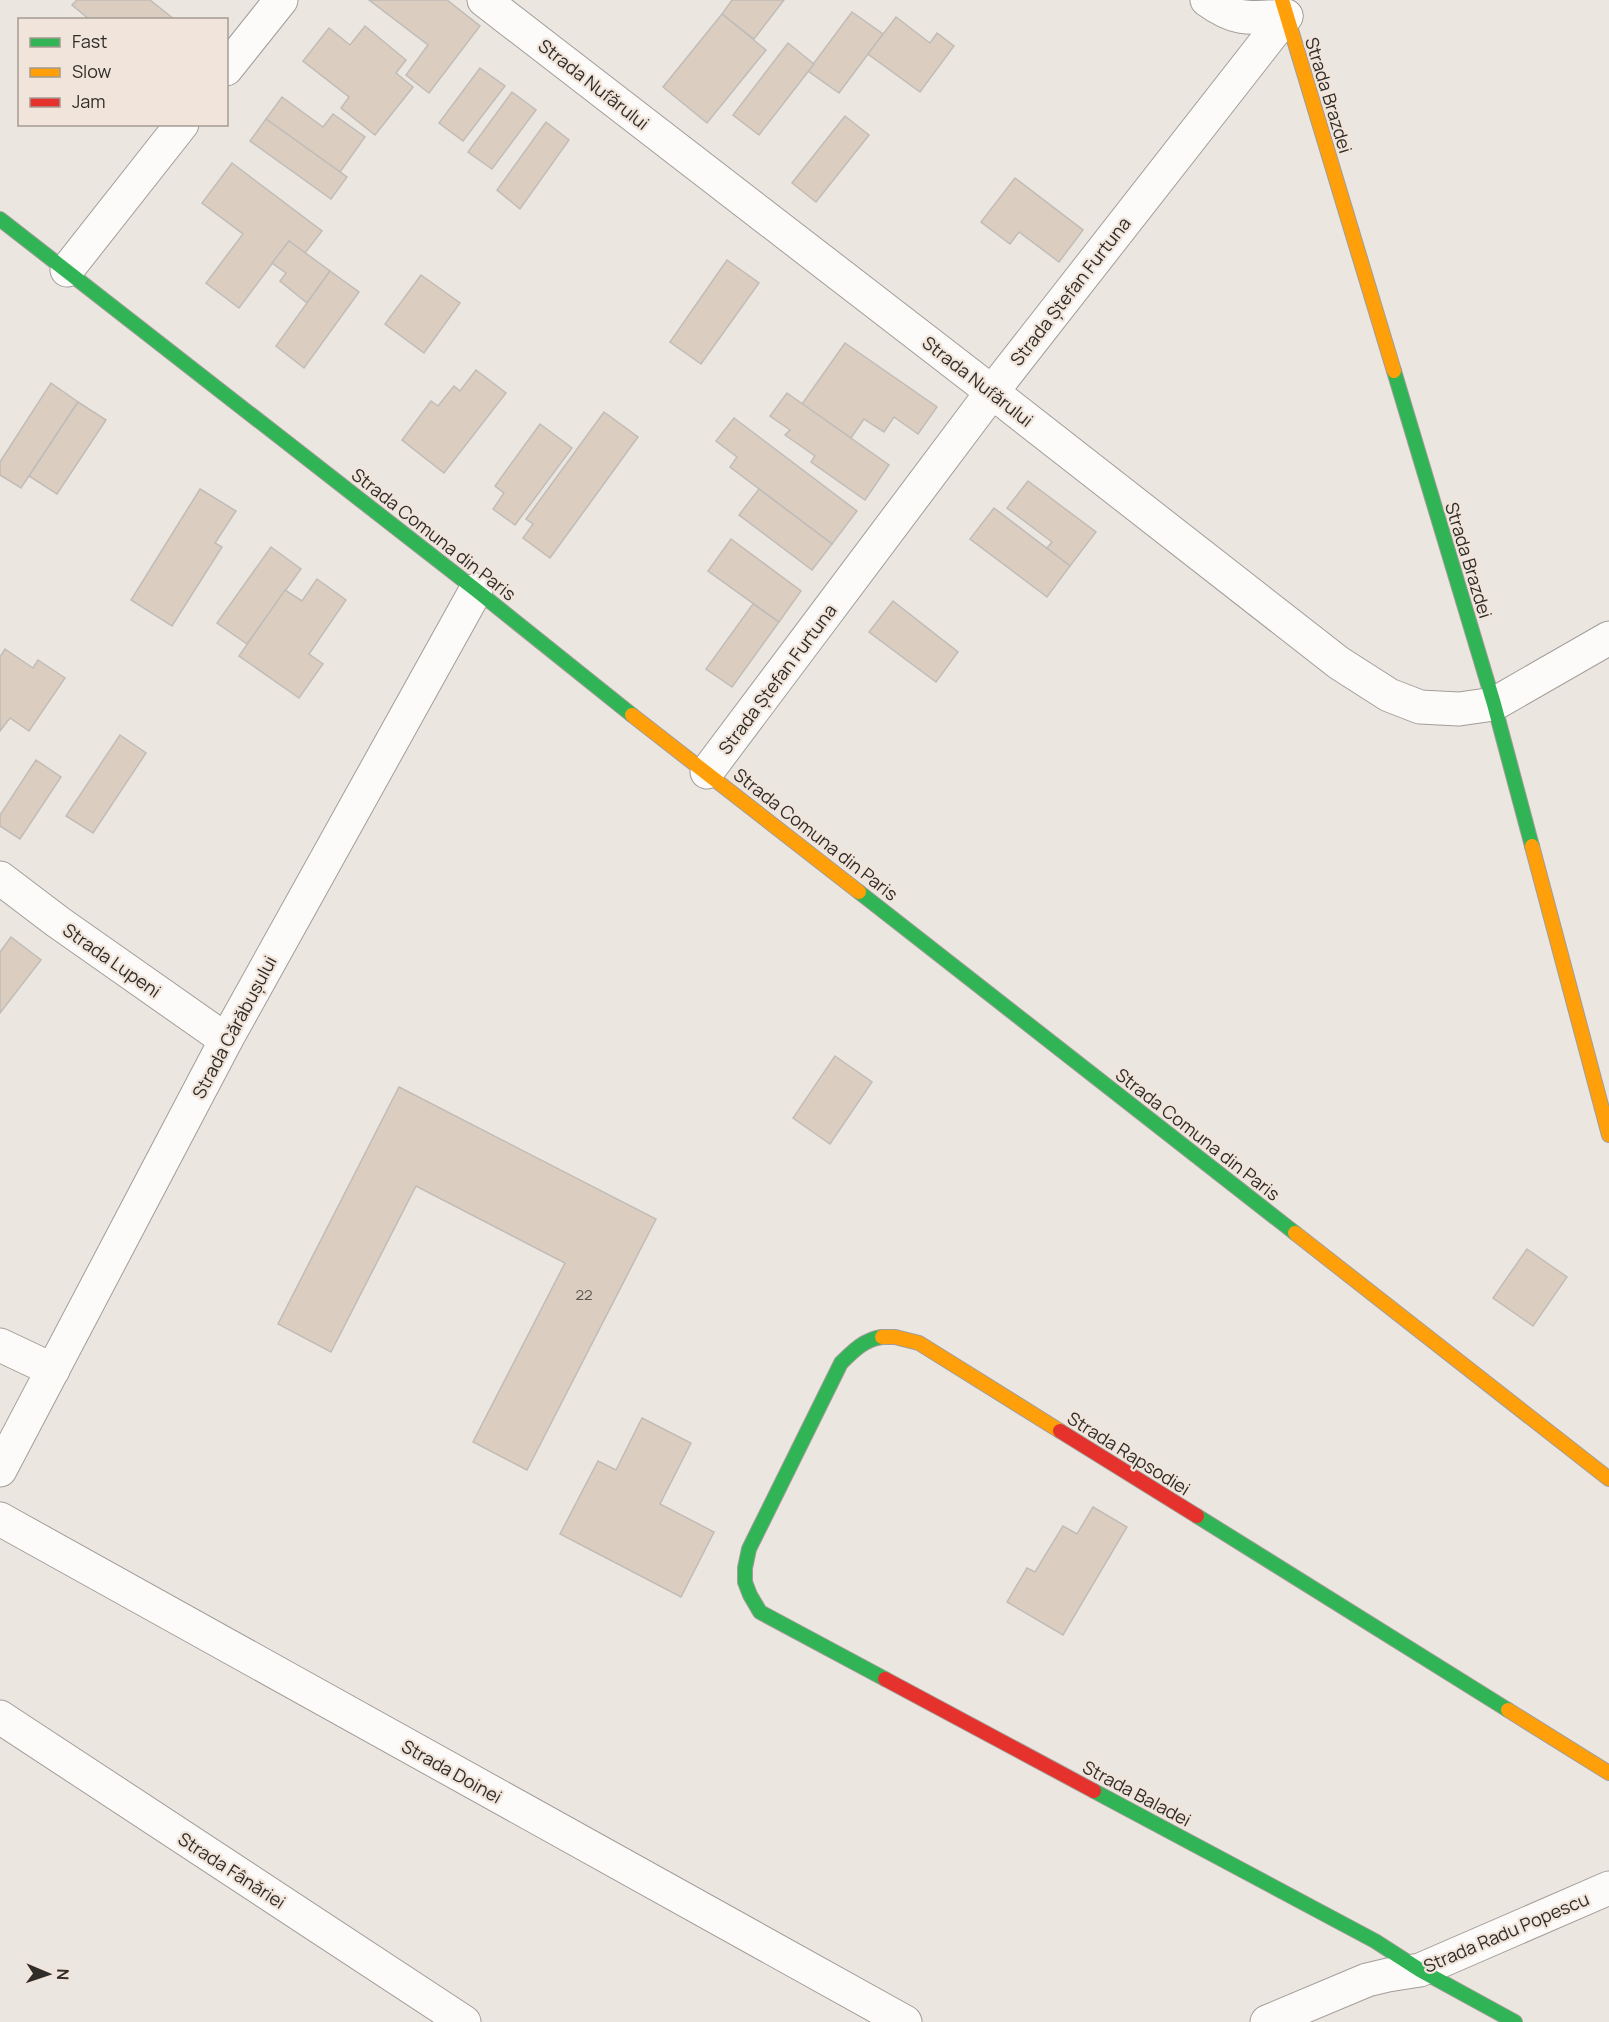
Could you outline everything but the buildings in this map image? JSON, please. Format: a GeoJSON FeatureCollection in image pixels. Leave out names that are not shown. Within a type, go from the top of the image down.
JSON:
{"type":"FeatureCollection","features":[{"type":"Feature","properties":{"kind":"street"},"geometry":{"type":"LineString","coordinates":[[228,66],[281,0]]}},
{"type":"Feature","properties":{"kind":"street","name":"Strada Nufărului"},"geometry":{"type":"LineString","coordinates":[[484,0],[1339,663],[1389,695],[1420,707],[1459,709],[1494,704]]}},
{"type":"Feature","properties":{"kind":"street"},"geometry":{"type":"LineString","coordinates":[[1207,0],[1230,15],[1246,19],[1284,8]]}},
{"type":"Feature","properties":{"kind":"street","name":"Strada Ștefan Furtuna"},"geometry":{"type":"LineString","coordinates":[[707,772],[1284,8]]}},
{"type":"Feature","properties":{"kind":"street","name":"Strada Brazdei"},"geometry":{"type":"LineString","coordinates":[[1284,8],[1494,704],[1609,1135]]}},
{"type":"Feature","properties":{"kind":"street"},"geometry":{"type":"LineString","coordinates":[[67,270],[180,126]]}},
{"type":"Feature","properties":{"kind":"street","name":"Strada Comuna din Paris"},"geometry":{"type":"LineString","coordinates":[[0,219],[1609,1479]]}},
{"type":"Feature","properties":{"kind":"street","name":"Strada Cărăbușului"},"geometry":{"type":"LineString","coordinates":[[0,1470],[226,1040],[476,590]]}},
{"type":"Feature","properties":{"kind":"street"},"geometry":{"type":"LineString","coordinates":[[1494,704],[1609,638]]}},
{"type":"Feature","properties":{"kind":"street","name":"Strada Lupeni"},"geometry":{"type":"LineString","coordinates":[[0,878],[58,922],[226,1040]]}},
{"type":"Feature","properties":{"kind":"street","name":"Strada Rapsodiei"},"geometry":{"type":"LineString","coordinates":[[747,1592],[743,1570],[749,1549],[841,1363],[859,1345],[876,1338],[897,1335],[919,1343],[1609,1773]]}},
{"type":"Feature","properties":{"kind":"street"},"geometry":{"type":"LineString","coordinates":[[0,1346],[53,1370]]}},
{"type":"Feature","properties":{"kind":"street","name":"Strada Doinei"},"geometry":{"type":"LineString","coordinates":[[0,1519],[905,2022]]}},
{"type":"Feature","properties":{"kind":"street","name":"Strada Baladei"},"geometry":{"type":"LineString","coordinates":[[747,1592],[760,1612],[1375,1941],[1420,1970],[1515,2022]]}},
{"type":"Feature","properties":{"kind":"street","name":"Strada Fânăriei"},"geometry":{"type":"LineString","coordinates":[[0,1717],[464,2022]]}},
{"type":"Feature","properties":{"kind":"street","name":"Strada Radu Popescu"},"geometry":{"type":"LineString","coordinates":[[1267,2022],[1367,1980],[1420,1970],[1609,1888]]}},
{"type":"Feature","properties":{"kind":"traffic: fast"},"geometry":{"type":"LineString","coordinates":[[0,219],[476,590],[632,715]]}},
{"type":"Feature","properties":{"kind":"traffic: fast"},"geometry":{"type":"LineString","coordinates":[[1394,371],[1494,704],[1532,846]]}},
{"type":"Feature","properties":{"kind":"traffic: fast"},"geometry":{"type":"LineString","coordinates":[[859,892],[1295,1233]]}},
{"type":"Feature","properties":{"kind":"traffic: fast"},"geometry":{"type":"LineString","coordinates":[[882,1337],[865,1343],[841,1363],[749,1549],[745,1582],[760,1612],[885,1679]]}},
{"type":"Feature","properties":{"kind":"traffic: fast"},"geometry":{"type":"LineString","coordinates":[[1197,1516],[1508,1710]]}},
{"type":"Feature","properties":{"kind":"traffic: fast"},"geometry":{"type":"LineString","coordinates":[[1094,1791],[1375,1941],[1420,1970],[1515,2022]]}},
{"type":"Feature","properties":{"kind":"traffic: slow"},"geometry":{"type":"LineString","coordinates":[[1282,0],[1394,371]]}},
{"type":"Feature","properties":{"kind":"traffic: slow"},"geometry":{"type":"LineString","coordinates":[[632,715],[859,892]]}},
{"type":"Feature","properties":{"kind":"traffic: slow"},"geometry":{"type":"LineString","coordinates":[[1532,846],[1609,1135]]}},
{"type":"Feature","properties":{"kind":"traffic: slow"},"geometry":{"type":"LineString","coordinates":[[1295,1233],[1609,1479]]}},
{"type":"Feature","properties":{"kind":"traffic: slow"},"geometry":{"type":"LineString","coordinates":[[882,1337],[895,1337],[919,1343],[1060,1431]]}},
{"type":"Feature","properties":{"kind":"traffic: slow"},"geometry":{"type":"LineString","coordinates":[[1508,1710],[1609,1773]]}},
{"type":"Feature","properties":{"kind":"traffic: jam"},"geometry":{"type":"LineString","coordinates":[[1060,1431],[1197,1516]]}},
{"type":"Feature","properties":{"kind":"traffic: jam"},"geometry":{"type":"LineString","coordinates":[[885,1679],[1094,1791]]}}]}
